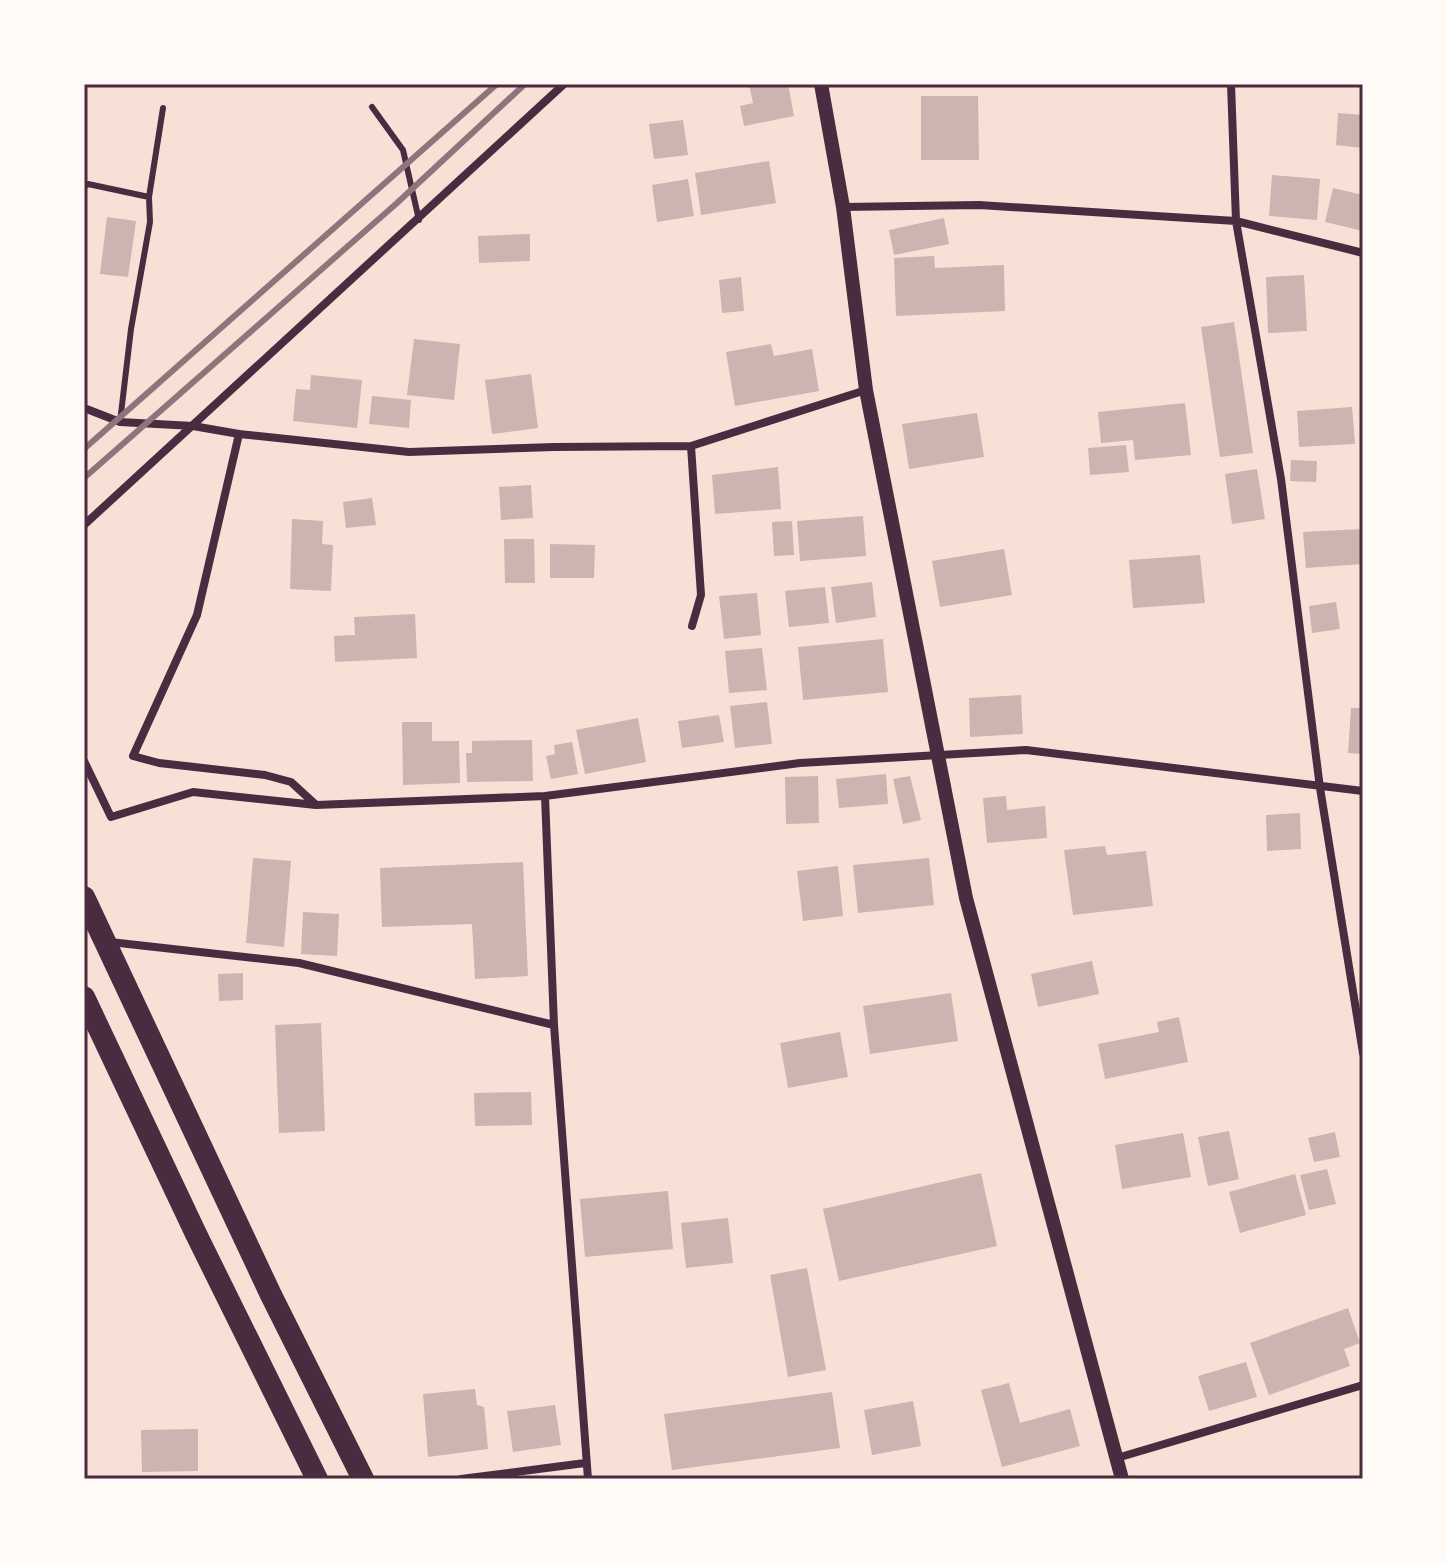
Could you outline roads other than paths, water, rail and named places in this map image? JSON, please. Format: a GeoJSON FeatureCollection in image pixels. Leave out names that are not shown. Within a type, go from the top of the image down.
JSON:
{"type":"FeatureCollection","features":[{"type":"Feature","properties":{"kind":"highway"},"geometry":{"type":"LineString","coordinates":[[84,897],[271,1295],[363,1479]]}},
{"type":"Feature","properties":{"kind":"highway"},"geometry":{"type":"LineString","coordinates":[[85,1002],[317,1479]]}},
{"type":"Feature","properties":{"kind":"street"},"geometry":{"type":"LineString","coordinates":[[84,525],[564,84]]}},
{"type":"Feature","properties":{"kind":"street"},"geometry":{"type":"LineString","coordinates":[[821,84],[843,207],[866,390],[966,898],[1122,1479]]}},
{"type":"Feature","properties":{"kind":"street"},"geometry":{"type":"LineString","coordinates":[[1231,84],[1236,221],[1281,479],[1320,788],[1363,1053]]}},
{"type":"Feature","properties":{"kind":"street"},"geometry":{"type":"LineString","coordinates":[[843,207],[979,205],[1236,221],[1363,253]]}},
{"type":"Feature","properties":{"kind":"street"},"geometry":{"type":"LineString","coordinates":[[84,408],[120,422],[193,426],[239,434],[409,452],[691,446],[866,390]]}},
{"type":"Feature","properties":{"kind":"street"},"geometry":{"type":"LineString","coordinates":[[239,434],[197,615],[133,756],[159,763],[265,775],[291,782],[316,805]]}},
{"type":"Feature","properties":{"kind":"street"},"geometry":{"type":"LineString","coordinates":[[691,446],[701,595],[692,626]]}},
{"type":"Feature","properties":{"kind":"street"},"geometry":{"type":"LineString","coordinates":[[84,761],[111,817],[193,792],[316,805],[545,796],[800,763],[1026,750],[1363,791]]}},
{"type":"Feature","properties":{"kind":"street"},"geometry":{"type":"LineString","coordinates":[[545,796],[554,1025],[588,1479]]}},
{"type":"Feature","properties":{"kind":"street"},"geometry":{"type":"LineString","coordinates":[[105,941],[299,963],[554,1025]]}},
{"type":"Feature","properties":{"kind":"street"},"geometry":{"type":"LineString","coordinates":[[1117,1458],[1363,1385]]}},
{"type":"Feature","properties":{"kind":"street"},"geometry":{"type":"LineString","coordinates":[[461,1479],[585,1463]]}},
{"type":"Feature","properties":{"kind":"lane"},"geometry":{"type":"LineString","coordinates":[[372,107],[403,150],[419,220]]}},
{"type":"Feature","properties":{"kind":"lane"},"geometry":{"type":"LineString","coordinates":[[120,422],[129,342],[150,222],[149,197],[163,108]]}},
{"type":"Feature","properties":{"kind":"lane"},"geometry":{"type":"LineString","coordinates":[[84,187],[88,184],[149,197]]}},
{"type":"Feature","properties":{"kind":"railway"},"geometry":{"type":"LineString","coordinates":[[84,449],[497,84]]}},
{"type":"Feature","properties":{"kind":"railway"},"geometry":{"type":"LineString","coordinates":[[84,478],[397,203],[525,84]]}}]}
